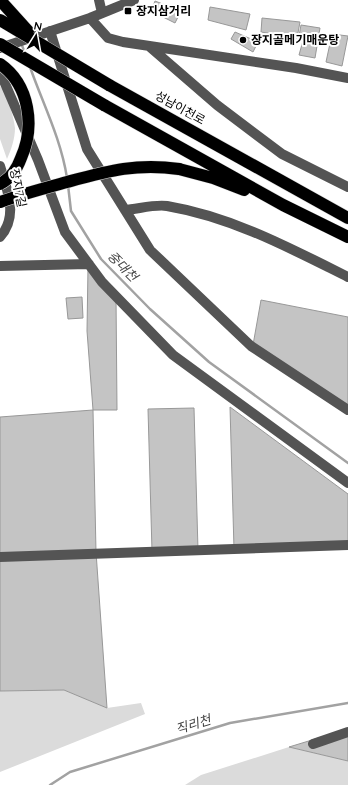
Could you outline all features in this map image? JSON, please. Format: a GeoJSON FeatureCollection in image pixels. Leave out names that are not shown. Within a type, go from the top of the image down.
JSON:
{"type":"FeatureCollection","features":[{"type":"Feature","properties":{"kind":"highway"},"geometry":{"type":"LineString","coordinates":[[0,0],[35,40]]}},
{"type":"Feature","properties":{"kind":"highway","name":"성남이천로"},"geometry":{"type":"LineString","coordinates":[[0,20],[109,85],[348,218]]}},
{"type":"Feature","properties":{"kind":"highway"},"geometry":{"type":"LineString","coordinates":[[0,44],[104,105],[268,196],[348,237]]}},
{"type":"Feature","properties":{"kind":"highway"},"geometry":{"type":"LineString","coordinates":[[0,64],[7,69],[21,89],[28,108],[30,132],[26,147],[18,165],[7,180],[0,184]]}},
{"type":"Feature","properties":{"kind":"highway"},"geometry":{"type":"LineString","coordinates":[[0,202],[20,194],[115,169],[150,166],[179,169],[213,178],[283,204]]}},
{"type":"Feature","properties":{"kind":"street"},"geometry":{"type":"LineString","coordinates":[[99,0],[102,13]]}},
{"type":"Feature","properties":{"kind":"street"},"geometry":{"type":"LineString","coordinates":[[0,48],[90,18],[134,0]]}},
{"type":"Feature","properties":{"kind":"street"},"geometry":{"type":"LineString","coordinates":[[90,18],[108,38],[150,46],[296,68],[348,78]]}},
{"type":"Feature","properties":{"kind":"street"},"geometry":{"type":"LineString","coordinates":[[50,31],[87,149],[150,250],[251,346],[348,410]]}},
{"type":"Feature","properties":{"kind":"street"},"geometry":{"type":"LineString","coordinates":[[150,46],[217,105],[282,154],[348,187]]}},
{"type":"Feature","properties":{"kind":"street"},"geometry":{"type":"LineString","coordinates":[[0,72],[38,160],[65,232],[102,282],[173,355],[348,483]]}},
{"type":"Feature","properties":{"kind":"street","name":"장지7길"},"geometry":{"type":"LineString","coordinates":[[0,166],[8,193],[11,215],[8,228],[0,237]]}},
{"type":"Feature","properties":{"kind":"street"},"geometry":{"type":"LineString","coordinates":[[125,210],[166,206],[240,225],[270,238],[348,277]]}},
{"type":"Feature","properties":{"kind":"street"},"geometry":{"type":"LineString","coordinates":[[0,266],[89,264]]}},
{"type":"Feature","properties":{"kind":"street"},"geometry":{"type":"LineString","coordinates":[[0,557],[348,546]]}},
{"type":"Feature","properties":{"kind":"street"},"geometry":{"type":"LineString","coordinates":[[314,744],[348,732]]}},
{"type":"Feature","properties":{"kind":"shaded area"},"geometry":{"type":"Polygon","coordinates":[[[0,86],[10,106],[15,128],[7,159],[0,139],[0,86]]]}},
{"type":"Feature","properties":{"kind":"shaded area"},"geometry":{"type":"Polygon","coordinates":[[[64,690],[107,708],[141,703],[145,714],[0,772],[0,691],[64,690]]]}},
{"type":"Feature","properties":{"kind":"shaded area"},"geometry":{"type":"Polygon","coordinates":[[[289,747],[348,761],[348,785],[185,785],[201,775],[289,747]]]}},
{"type":"Feature","properties":{"kind":"building"},"geometry":{"type":"Polygon","coordinates":[[[155,1],[181,11],[175,23],[151,11],[155,1]]]}},
{"type":"Feature","properties":{"kind":"building"},"geometry":{"type":"Polygon","coordinates":[[[210,7],[250,14],[246,30],[208,20],[210,7]]]}},
{"type":"Feature","properties":{"kind":"building"},"geometry":{"type":"Polygon","coordinates":[[[262,18],[300,22],[297,38],[261,32],[262,18]]]}},
{"type":"Feature","properties":{"kind":"building"},"geometry":{"type":"Polygon","coordinates":[[[301,25],[320,28],[315,58],[299,55],[304,37],[299,36],[301,25]]]}},
{"type":"Feature","properties":{"kind":"building"},"geometry":{"type":"Polygon","coordinates":[[[235,32],[258,42],[253,52],[231,39],[235,32]]]}},
{"type":"Feature","properties":{"kind":"building"},"geometry":{"type":"Polygon","coordinates":[[[332,34],[348,36],[342,66],[326,62],[332,34]]]}},
{"type":"Feature","properties":{"kind":"building"},"geometry":{"type":"Polygon","coordinates":[[[88,267],[116,297],[117,410],[93,410],[87,331],[88,267]]]}},
{"type":"Feature","properties":{"kind":"building"},"geometry":{"type":"Polygon","coordinates":[[[82,297],[83,318],[68,319],[66,298],[82,297]]]}},
{"type":"Feature","properties":{"kind":"building"},"geometry":{"type":"Polygon","coordinates":[[[261,300],[348,317],[348,407],[253,345],[261,300]]]}},
{"type":"Feature","properties":{"kind":"building"},"geometry":{"type":"Polygon","coordinates":[[[230,407],[348,494],[348,545],[234,549],[230,407]]]}},
{"type":"Feature","properties":{"kind":"building"},"geometry":{"type":"Polygon","coordinates":[[[194,408],[198,550],[152,551],[148,409],[194,408]]]}},
{"type":"Feature","properties":{"kind":"building"},"geometry":{"type":"Polygon","coordinates":[[[93,410],[96,552],[0,557],[0,417],[93,410]]]}},
{"type":"Feature","properties":{"kind":"building"},"geometry":{"type":"Polygon","coordinates":[[[96,552],[107,708],[64,690],[0,691],[0,557],[96,552]]]}},
{"type":"Feature","properties":{"kind":"building"},"geometry":{"type":"Polygon","coordinates":[[[348,729],[348,761],[289,747],[348,729]]]}},
{"type":"Feature","properties":{"kind":"waterway","name":"중대천"},"geometry":{"type":"LineString","coordinates":[[21,43],[25,53]]}},
{"type":"Feature","properties":{"kind":"waterway","name":"중대천"},"geometry":{"type":"LineString","coordinates":[[30,67],[61,149],[67,178]]}},
{"type":"Feature","properties":{"kind":"waterway","name":"중대천"},"geometry":{"type":"LineString","coordinates":[[68,185],[71,211],[101,259],[150,309],[209,362],[348,463]]}},
{"type":"Feature","properties":{"kind":"waterway","name":"직리천"},"geometry":{"type":"LineString","coordinates":[[50,785],[70,772],[230,723],[348,703]]}},
{"type":"Feature","properties":{"kind":"place","name":"장지삼거리"},"geometry":{"type":"Point","coordinates":[128,11]}},
{"type":"Feature","properties":{"kind":"place","name":"장지골메기매운탕"},"geometry":{"type":"Point","coordinates":[243,40]}}]}
